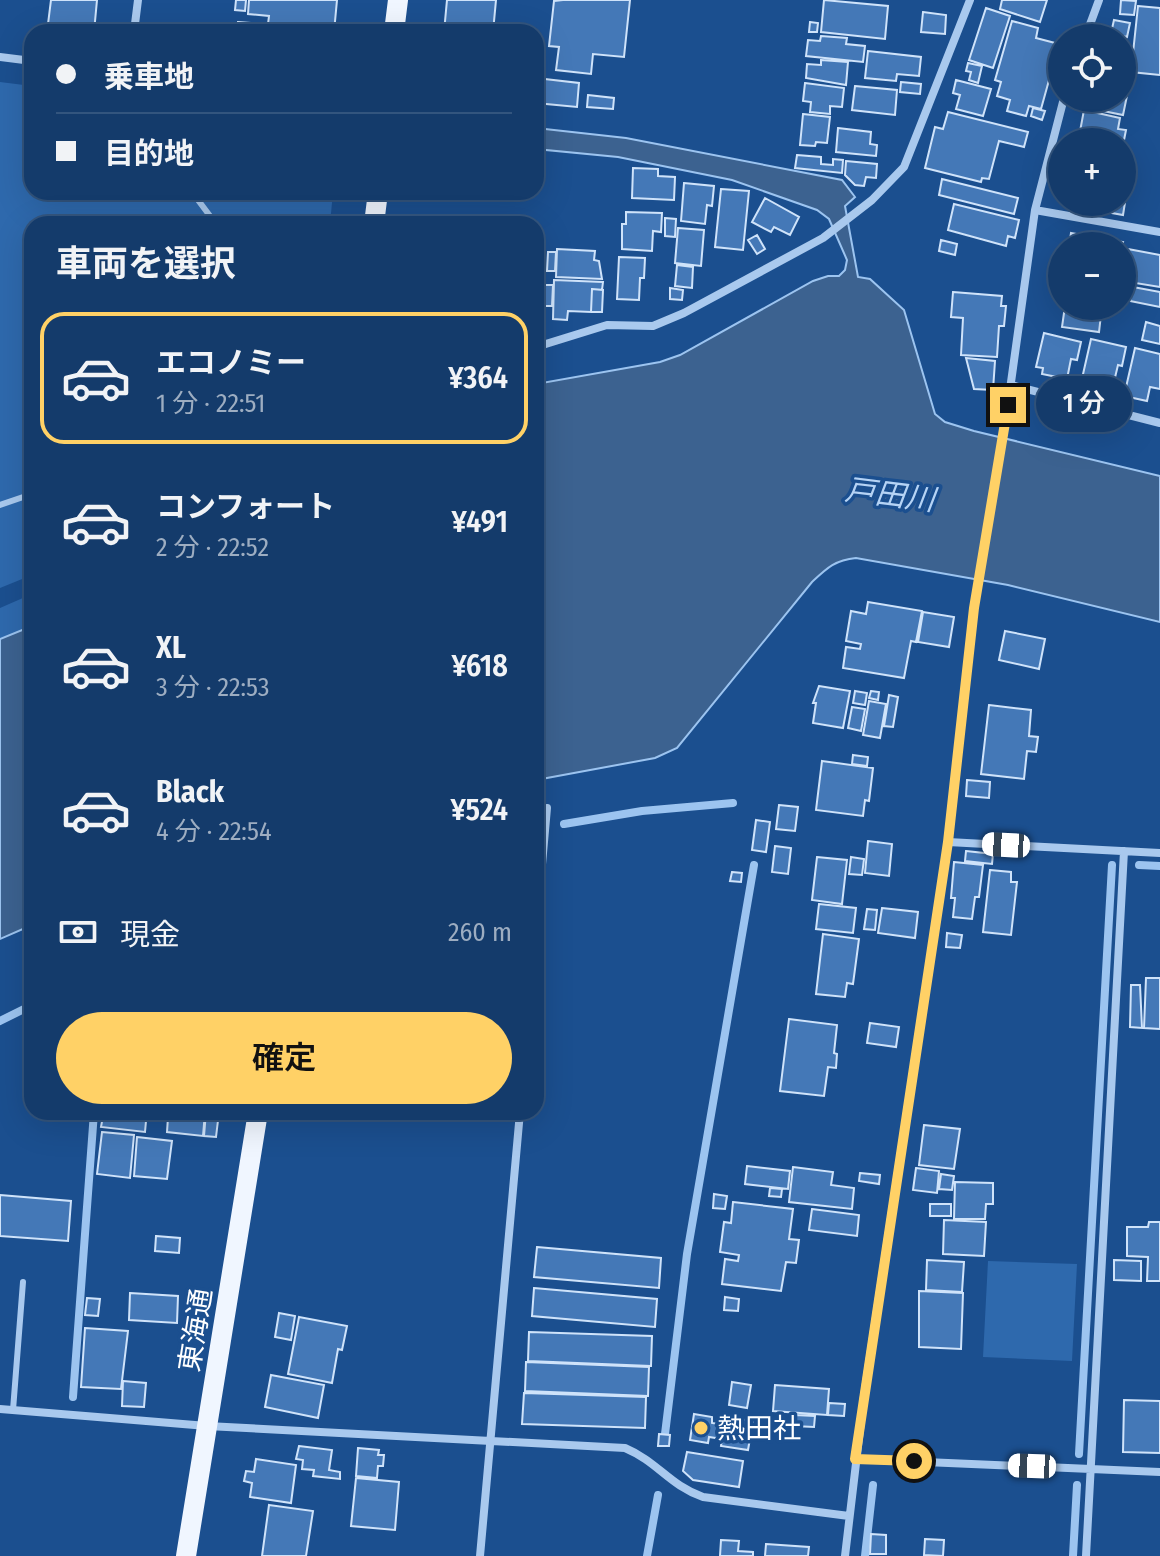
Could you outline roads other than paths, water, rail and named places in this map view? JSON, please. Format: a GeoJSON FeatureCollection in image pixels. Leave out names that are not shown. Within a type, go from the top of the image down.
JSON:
{"type":"FeatureCollection","features":[{"type":"Feature","properties":{"kind":"main road"},"geometry":{"type":"LineString","coordinates":[[395,24],[398,0]]}},
{"type":"Feature","properties":{"kind":"main road","name":"東海通"},"geometry":{"type":"LineString","coordinates":[[186,1556],[257,1120]]}},
{"type":"Feature","properties":{"kind":"street"},"geometry":{"type":"LineString","coordinates":[[135,24],[138,0]]}},
{"type":"Feature","properties":{"kind":"street"},"geometry":{"type":"LineString","coordinates":[[544,345],[607,325],[653,326],[684,313],[832,231],[872,200],[904,167],[970,0]]}},
{"type":"Feature","properties":{"kind":"street"},"geometry":{"type":"LineString","coordinates":[[1090,24],[1099,0]]}},
{"type":"Feature","properties":{"kind":"street"},"geometry":{"type":"LineString","coordinates":[[0,57],[24,60]]}},
{"type":"Feature","properties":{"kind":"street"},"geometry":{"type":"LineString","coordinates":[[845,1556],[855,1459],[948,842],[975,599],[1005,424],[1035,210],[1060,112]]}},
{"type":"Feature","properties":{"kind":"street"},"geometry":{"type":"LineString","coordinates":[[1035,210],[1160,232]]}},
{"type":"Feature","properties":{"kind":"street"},"geometry":{"type":"LineString","coordinates":[[1011,385],[1160,423]]}},
{"type":"Feature","properties":{"kind":"street"},"geometry":{"type":"LineString","coordinates":[[544,842],[547,808]]}},
{"type":"Feature","properties":{"kind":"street"},"geometry":{"type":"LineString","coordinates":[[948,842],[1160,853]]}},
{"type":"Feature","properties":{"kind":"street"},"geometry":{"type":"LineString","coordinates":[[1086,1556],[1124,851]]}},
{"type":"Feature","properties":{"kind":"street"},"geometry":{"type":"LineString","coordinates":[[480,1556],[519,1120]]}},
{"type":"Feature","properties":{"kind":"street"},"geometry":{"type":"LineString","coordinates":[[0,1409],[207,1426],[625,1448],[647,1457],[681,1489],[703,1497],[849,1516]]}},
{"type":"Feature","properties":{"kind":"street"},"geometry":{"type":"LineString","coordinates":[[855,1459],[1160,1472]]}},
{"type":"Feature","properties":{"kind":"lane"},"geometry":{"type":"LineString","coordinates":[[0,505],[24,497]]}},
{"type":"Feature","properties":{"kind":"lane"},"geometry":{"type":"LineString","coordinates":[[13,1410],[23,1282]]}},
{"type":"Feature","properties":{"kind":"water","name":"戸田川"},"geometry":{"type":"Polygon","coordinates":[[[544,129],[626,138],[842,180],[855,197],[845,206],[858,277],[870,279],[904,310],[935,414],[945,422],[974,431],[1160,476],[1160,622],[1008,585],[856,558],[842,561],[812,582],[677,748],[655,758],[544,779],[544,383],[660,362],[680,355],[813,281],[839,276],[845,270],[847,260],[829,219],[817,210],[732,180],[618,157],[544,150],[544,129]]]}},
{"type":"Feature","properties":{"kind":"water"},"geometry":{"type":"Polygon","coordinates":[[[24,629],[24,928],[0,939],[0,639],[24,629]]]}},
{"type":"Feature","properties":{"kind":"waterway"},"geometry":{"type":"LineString","coordinates":[[564,824],[642,811],[733,803]]}},
{"type":"Feature","properties":{"kind":"waterway"},"geometry":{"type":"LineString","coordinates":[[665,1434],[687,1254],[754,865]]}},
{"type":"Feature","properties":{"kind":"waterway"},"geometry":{"type":"LineString","coordinates":[[1079,1454],[1112,865]]}},
{"type":"Feature","properties":{"kind":"waterway"},"geometry":{"type":"LineString","coordinates":[[1139,865],[1160,866]]}},
{"type":"Feature","properties":{"kind":"waterway"},"geometry":{"type":"LineString","coordinates":[[0,1021],[24,1009]]}},
{"type":"Feature","properties":{"kind":"waterway"},"geometry":{"type":"LineString","coordinates":[[73,1397],[93,1120]]}},
{"type":"Feature","properties":{"kind":"waterway"},"geometry":{"type":"LineString","coordinates":[[865,1556],[873,1485]]}},
{"type":"Feature","properties":{"kind":"waterway"},"geometry":{"type":"LineString","coordinates":[[1073,1556],[1077,1485]]}},
{"type":"Feature","properties":{"kind":"waterway"},"geometry":{"type":"LineString","coordinates":[[647,1556],[658,1495]]}},
{"type":"Feature","properties":{"kind":"place","name":"熱田社"},"geometry":{"type":"Point","coordinates":[701,1428]}}]}
